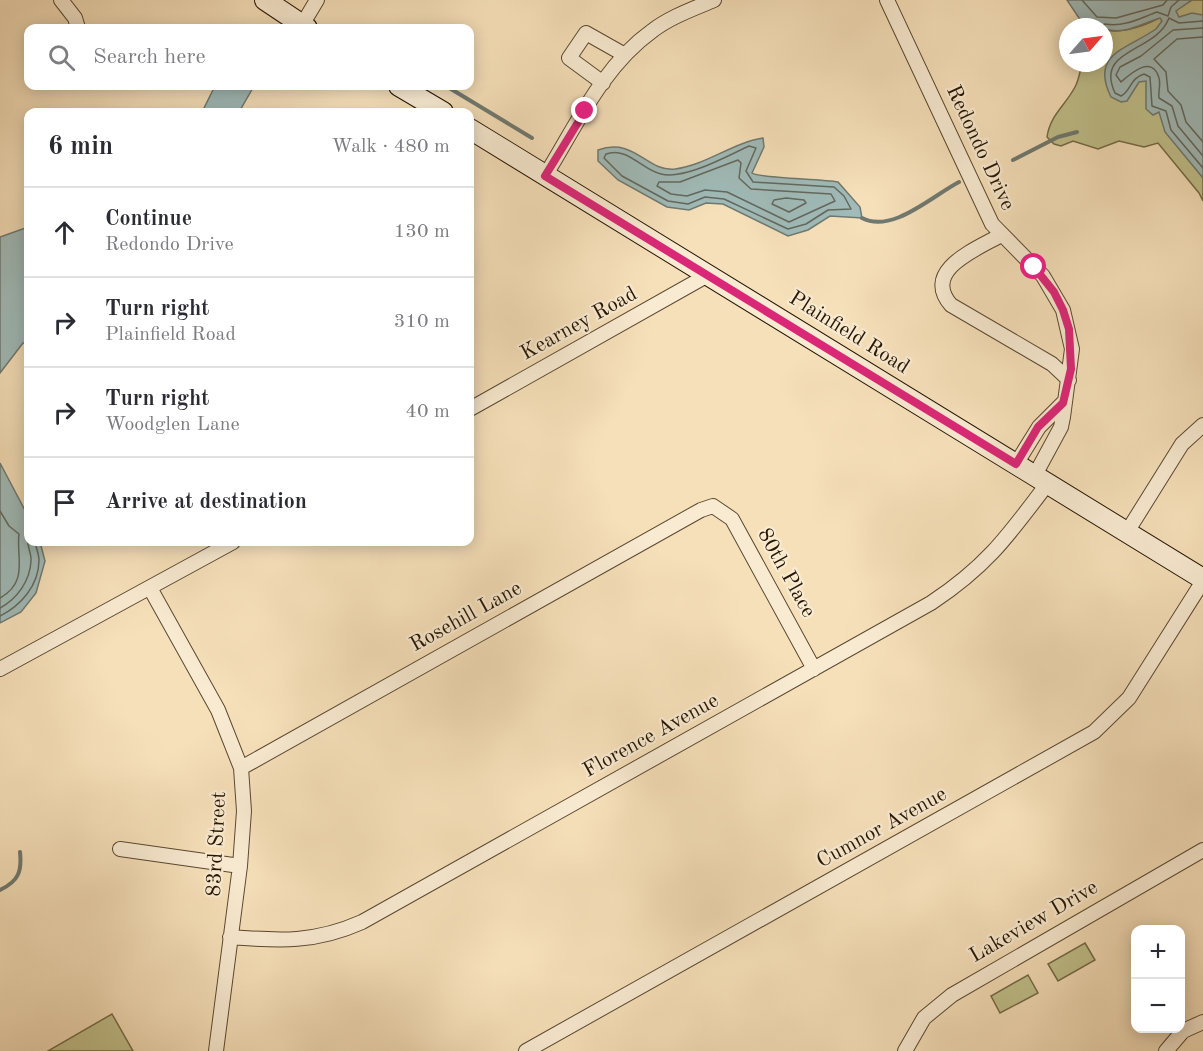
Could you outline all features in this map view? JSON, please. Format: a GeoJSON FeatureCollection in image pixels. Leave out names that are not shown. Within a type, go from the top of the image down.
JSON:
{"type":"FeatureCollection","features":[{"type":"Feature","properties":{"kind":"main road"},"geometry":{"type":"LineString","coordinates":[[265,0],[300,24]]}},
{"type":"Feature","properties":{"kind":"main road"},"geometry":{"type":"LineString","coordinates":[[406,90],[436,108]]}},
{"type":"Feature","properties":{"kind":"main road","name":"Plainfield Road"},"geometry":{"type":"LineString","coordinates":[[474,132],[1203,580]]}},
{"type":"Feature","properties":{"kind":"street"},"geometry":{"type":"LineString","coordinates":[[61,0],[77,24]]}},
{"type":"Feature","properties":{"kind":"street"},"geometry":{"type":"LineString","coordinates":[[305,24],[317,0]]}},
{"type":"Feature","properties":{"kind":"street"},"geometry":{"type":"LineString","coordinates":[[545,176],[603,83],[625,55],[662,24],[714,0]]}},
{"type":"Feature","properties":{"kind":"street","name":"Redondo Drive"},"geometry":{"type":"LineString","coordinates":[[887,0],[985,211],[1001,235],[1043,276],[1063,310],[1072,349],[1069,380],[1063,403],[1061,427],[1041,479]]}},
{"type":"Feature","properties":{"kind":"street"},"geometry":{"type":"LineString","coordinates":[[603,83],[569,58],[586,33],[625,55]]}},
{"type":"Feature","properties":{"kind":"street"},"geometry":{"type":"LineString","coordinates":[[1001,235],[950,266],[942,276],[943,293],[951,305],[1052,364],[1069,380]]}},
{"type":"Feature","properties":{"kind":"street","name":"Kearney Road"},"geometry":{"type":"LineString","coordinates":[[474,407],[708,275]]}},
{"type":"Feature","properties":{"kind":"street"},"geometry":{"type":"LineString","coordinates":[[1016,464],[1038,427],[1063,403]]}},
{"type":"Feature","properties":{"kind":"street"},"geometry":{"type":"LineString","coordinates":[[1127,532],[1182,444],[1203,425]]}},
{"type":"Feature","properties":{"kind":"street","name":"Florence Avenue"},"geometry":{"type":"LineString","coordinates":[[230,937],[280,942],[303,940],[338,932],[362,922],[814,669],[958,586],[994,553],[1041,479]]}},
{"type":"Feature","properties":{"kind":"street","name":"80th Place"},"geometry":{"type":"LineString","coordinates":[[713,506],[732,519],[814,669]]}},
{"type":"Feature","properties":{"kind":"street","name":"Rosehill Lane"},"geometry":{"type":"LineString","coordinates":[[241,768],[695,513],[713,506]]}},
{"type":"Feature","properties":{"kind":"street"},"geometry":{"type":"LineString","coordinates":[[0,669],[226,546]]}},
{"type":"Feature","properties":{"kind":"street","name":"Cumnor Avenue"},"geometry":{"type":"LineString","coordinates":[[526,1051],[1088,736],[1130,698],[1203,580]]}},
{"type":"Feature","properties":{"kind":"street","name":"83rd Street"},"geometry":{"type":"LineString","coordinates":[[150,588],[218,710],[241,768],[244,819],[240,866],[216,1051]]}},
{"type":"Feature","properties":{"kind":"street"},"geometry":{"type":"LineString","coordinates":[[120,849],[240,866]]}},
{"type":"Feature","properties":{"kind":"street","name":"Lakeview Drive"},"geometry":{"type":"LineString","coordinates":[[905,1051],[924,1018],[952,995],[1203,850]]}},
{"type":"Feature","properties":{"kind":"street"},"geometry":{"type":"LineString","coordinates":[[1166,1051],[1183,1031],[1203,1022]]}},
{"type":"Feature","properties":{"kind":"green space"},"geometry":{"type":"Polygon","coordinates":[[[1192,0],[1203,0],[1203,201],[1158,143],[1144,147],[1119,141],[1098,149],[1073,141],[1061,146],[1054,144],[1047,137],[1051,123],[1071,94],[1080,72],[1113,72],[1113,31],[1139,27],[1192,0]]]}},
{"type":"Feature","properties":{"kind":"green space"},"geometry":{"type":"Polygon","coordinates":[[[1085,943],[1095,960],[1058,981],[1048,964],[1085,943]]]}},
{"type":"Feature","properties":{"kind":"green space"},"geometry":{"type":"Polygon","coordinates":[[[1028,975],[1038,993],[1000,1013],[991,996],[1028,975]]]}},
{"type":"Feature","properties":{"kind":"green space"},"geometry":{"type":"Polygon","coordinates":[[[112,1014],[133,1051],[48,1051],[112,1014]]]}},
{"type":"Feature","properties":{"kind":"water"},"geometry":{"type":"Polygon","coordinates":[[[1067,0],[1192,0],[1176,11],[1179,17],[1192,13],[1203,15],[1203,178],[1165,132],[1159,112],[1153,115],[1146,109],[1146,81],[1139,82],[1127,101],[1121,102],[1111,97],[1106,83],[1105,72],[1113,72],[1113,56],[1156,29],[1162,21],[1160,18],[1119,31],[1113,30],[1113,18],[1079,18],[1067,0]]]}},
{"type":"Feature","properties":{"kind":"water"},"geometry":{"type":"Polygon","coordinates":[[[213,90],[252,90],[241,108],[204,108],[213,90]]]}},
{"type":"Feature","properties":{"kind":"water"},"geometry":{"type":"Polygon","coordinates":[[[763,138],[764,147],[752,173],[838,182],[860,207],[862,218],[830,216],[808,230],[788,236],[723,204],[706,203],[689,210],[667,207],[618,180],[598,161],[598,150],[611,147],[622,148],[665,169],[675,169],[763,138]]]}},
{"type":"Feature","properties":{"kind":"water"},"geometry":{"type":"Polygon","coordinates":[[[24,228],[24,343],[0,373],[0,237],[24,228]]]}},
{"type":"Feature","properties":{"kind":"water"},"geometry":{"type":"Polygon","coordinates":[[[0,463],[24,508],[24,546],[41,546],[45,561],[36,593],[21,612],[0,623],[0,463]]]}},
{"type":"Feature","properties":{"kind":"waterway"},"geometry":{"type":"LineString","coordinates":[[453,90],[532,138]]}},
{"type":"Feature","properties":{"kind":"waterway"},"geometry":{"type":"LineString","coordinates":[[1013,160],[1058,137],[1077,132]]}},
{"type":"Feature","properties":{"kind":"waterway"},"geometry":{"type":"LineString","coordinates":[[862,218],[874,222],[899,217],[959,182]]}},
{"type":"Feature","properties":{"kind":"waterway"},"geometry":{"type":"LineString","coordinates":[[0,890],[18,875],[20,852]]}},
{"type":"Feature","properties":{"kind":"route"},"geometry":{"type":"LineString","coordinates":[[585,111],[545,176],[1016,464],[1038,427],[1063,403],[1071,369],[1072,349],[1063,310],[1054,292],[1034,267]]}}]}
